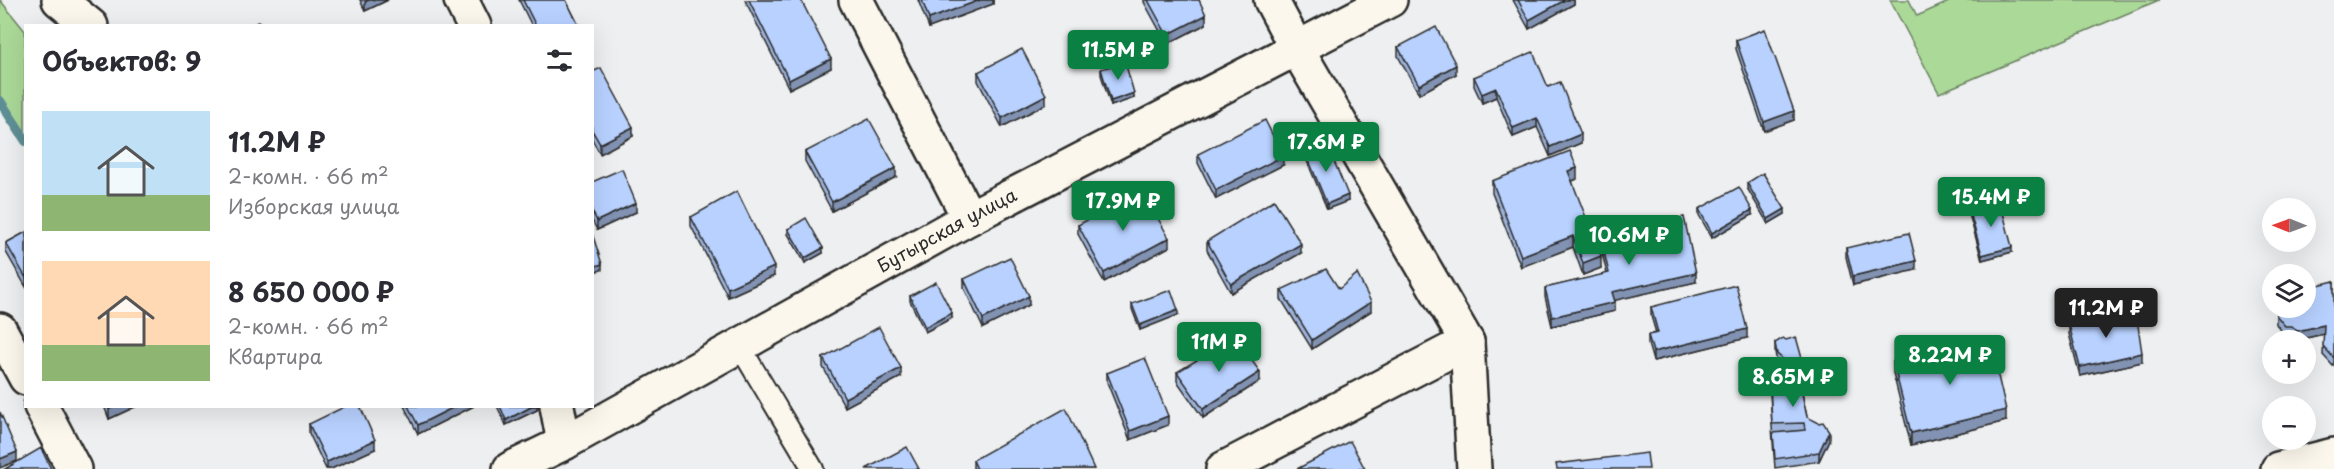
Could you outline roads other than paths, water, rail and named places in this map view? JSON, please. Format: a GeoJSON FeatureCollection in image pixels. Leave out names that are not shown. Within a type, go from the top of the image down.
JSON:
{"type":"FeatureCollection","features":[{"type":"Feature","properties":{"kind":"street"},"geometry":{"type":"LineString","coordinates":[[59,0],[88,24]]}},
{"type":"Feature","properties":{"kind":"street"},"geometry":{"type":"LineString","coordinates":[[461,0],[473,24]]}},
{"type":"Feature","properties":{"kind":"street"},"geometry":{"type":"LineString","coordinates":[[856,0],[969,218]]}},
{"type":"Feature","properties":{"kind":"street"},"geometry":{"type":"LineString","coordinates":[[1271,0],[1297,49],[1467,342],[1474,469]]}},
{"type":"Feature","properties":{"kind":"street","name":"Бутырская улица"},"geometry":{"type":"LineString","coordinates":[[510,469],[564,443],[969,218],[1390,0]]}},
{"type":"Feature","properties":{"kind":"street"},"geometry":{"type":"LineString","coordinates":[[0,330],[24,374]]}},
{"type":"Feature","properties":{"kind":"street"},"geometry":{"type":"LineString","coordinates":[[1223,469],[1467,342]]}},
{"type":"Feature","properties":{"kind":"street"},"geometry":{"type":"LineString","coordinates":[[42,408],[74,469]]}},
{"type":"Feature","properties":{"kind":"street"},"geometry":{"type":"LineString","coordinates":[[557,408],[564,443]]}},
{"type":"Feature","properties":{"kind":"street"},"geometry":{"type":"LineString","coordinates":[[2278,469],[2334,455]]}},
{"type":"Feature","properties":{"kind":"lane"},"geometry":{"type":"LineString","coordinates":[[739,345],[813,469]]}},
{"type":"Feature","properties":{"kind":"waterway"},"geometry":{"type":"LineString","coordinates":[[0,101],[24,138]]}}]}
